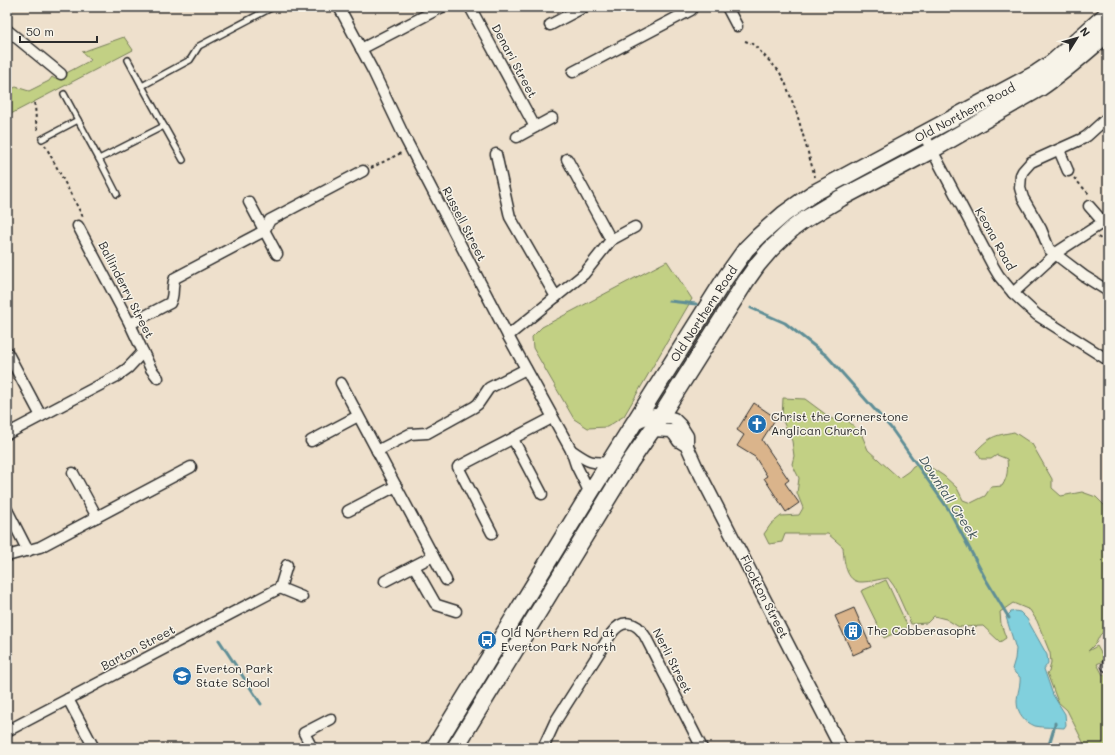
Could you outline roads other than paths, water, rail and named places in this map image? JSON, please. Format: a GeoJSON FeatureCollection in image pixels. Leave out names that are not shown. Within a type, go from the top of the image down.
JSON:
{"type":"FeatureCollection","features":[{"type":"Feature","properties":{"kind":"highway","name":"Old Northern Road"},"geometry":{"type":"LineString","coordinates":[[436,744],[590,493],[726,277],[746,250],[759,236],[784,214],[812,194],[1037,74],[1052,63],[1108,13]]}},
{"type":"Feature","properties":{"kind":"highway","name":"Old Northern Road"},"geometry":{"type":"LineString","coordinates":[[457,744],[611,492],[758,264],[782,239],[804,220],[932,150],[1026,96],[1052,80],[1108,33]]}},
{"type":"Feature","properties":{"kind":"highway"},"geometry":{"type":"LineString","coordinates":[[436,744],[444,742],[457,744]]}},
{"type":"Feature","properties":{"kind":"street","name":"Russell Street"},"geometry":{"type":"LineString","coordinates":[[339,7],[508,336],[571,450],[576,465],[590,493]]}},
{"type":"Feature","properties":{"kind":"street"},"geometry":{"type":"LineString","coordinates":[[361,49],[442,7]]}},
{"type":"Feature","properties":{"kind":"street","name":"Denari Street"},"geometry":{"type":"LineString","coordinates":[[470,7],[535,127]]}},
{"type":"Feature","properties":{"kind":"street"},"geometry":{"type":"LineString","coordinates":[[550,25],[584,7]]}},
{"type":"Feature","properties":{"kind":"street"},"geometry":{"type":"LineString","coordinates":[[573,72],[691,10],[693,7]]}},
{"type":"Feature","properties":{"kind":"street"},"geometry":{"type":"LineString","coordinates":[[727,7],[737,26]]}},
{"type":"Feature","properties":{"kind":"street"},"geometry":{"type":"LineString","coordinates":[[7,30],[61,74]]}},
{"type":"Feature","properties":{"kind":"street"},"geometry":{"type":"LineString","coordinates":[[517,136],[552,118]]}},
{"type":"Feature","properties":{"kind":"street"},"geometry":{"type":"LineString","coordinates":[[1108,118],[1087,136],[1032,162],[1023,171],[1020,182],[1023,198],[1039,225],[1047,245],[1055,254],[1084,276],[1108,291]]}},
{"type":"Feature","properties":{"kind":"street","name":"Keona Road"},"geometry":{"type":"LineString","coordinates":[[924,135],[999,276],[1013,293],[1037,315],[1108,360]]}},
{"type":"Feature","properties":{"kind":"street"},"geometry":{"type":"LineString","coordinates":[[1059,150],[1068,171]]}},
{"type":"Feature","properties":{"kind":"street"},"geometry":{"type":"LineString","coordinates":[[496,154],[510,217],[556,297]]}},
{"type":"Feature","properties":{"kind":"street"},"geometry":{"type":"LineString","coordinates":[[567,159],[611,240]]}},
{"type":"Feature","properties":{"kind":"street"},"geometry":{"type":"LineString","coordinates":[[130,324],[170,303],[173,297],[172,284],[175,278],[264,231],[270,220],[363,172]]}},
{"type":"Feature","properties":{"kind":"street"},"geometry":{"type":"LineString","coordinates":[[249,202],[276,254]]}},
{"type":"Feature","properties":{"kind":"street"},"geometry":{"type":"LineString","coordinates":[[1013,293],[1055,254],[1106,221],[1089,206]]}},
{"type":"Feature","properties":{"kind":"street","name":"Ballinderry Street"},"geometry":{"type":"LineString","coordinates":[[7,434],[117,376],[128,368],[143,352],[130,324],[78,226]]}},
{"type":"Feature","properties":{"kind":"street"},"geometry":{"type":"LineString","coordinates":[[508,336],[584,274],[611,240],[635,227]]}},
{"type":"Feature","properties":{"kind":"street"},"geometry":{"type":"LineString","coordinates":[[7,352],[41,416]]}},
{"type":"Feature","properties":{"kind":"street"},"geometry":{"type":"LineString","coordinates":[[143,352],[151,369],[158,378]]}},
{"type":"Feature","properties":{"kind":"street"},"geometry":{"type":"LineString","coordinates":[[377,451],[410,434],[427,433],[474,407],[478,404],[489,388],[526,369]]}},
{"type":"Feature","properties":{"kind":"street"},"geometry":{"type":"LineString","coordinates":[[341,383],[446,580]]}},
{"type":"Feature","properties":{"kind":"street"},"geometry":{"type":"LineString","coordinates":[[634,423],[652,415],[661,415]]}},
{"type":"Feature","properties":{"kind":"street","name":"Flockton Street"},"geometry":{"type":"LineString","coordinates":[[661,415],[670,417],[680,425],[687,436],[687,446],[696,466],[841,748]]}},
{"type":"Feature","properties":{"kind":"street"},"geometry":{"type":"LineString","coordinates":[[311,441],[358,416]]}},
{"type":"Feature","properties":{"kind":"street"},"geometry":{"type":"LineString","coordinates":[[492,533],[458,467],[552,418]]}},
{"type":"Feature","properties":{"kind":"street","name":"Flockton Street"},"geometry":{"type":"LineString","coordinates":[[652,430],[671,431],[679,441],[687,446]]}},
{"type":"Feature","properties":{"kind":"street"},"geometry":{"type":"LineString","coordinates":[[513,439],[542,494]]}},
{"type":"Feature","properties":{"kind":"street","name":"Russell Street"},"geometry":{"type":"LineString","coordinates":[[571,450],[589,462],[610,462]]}},
{"type":"Feature","properties":{"kind":"street"},"geometry":{"type":"LineString","coordinates":[[7,556],[40,547],[191,467]]}},
{"type":"Feature","properties":{"kind":"street"},"geometry":{"type":"LineString","coordinates":[[73,473],[97,517]]}},
{"type":"Feature","properties":{"kind":"street"},"geometry":{"type":"LineString","coordinates":[[348,511],[396,486]]}},
{"type":"Feature","properties":{"kind":"street"},"geometry":{"type":"LineString","coordinates":[[7,510],[28,551]]}},
{"type":"Feature","properties":{"kind":"street"},"geometry":{"type":"LineString","coordinates":[[385,581],[433,556]]}},
{"type":"Feature","properties":{"kind":"street"},"geometry":{"type":"LineString","coordinates":[[287,565],[280,588],[302,597]]}},
{"type":"Feature","properties":{"kind":"street"},"geometry":{"type":"LineString","coordinates":[[414,566],[435,603],[456,611]]}},
{"type":"Feature","properties":{"kind":"street","name":"Barton Street"},"geometry":{"type":"LineString","coordinates":[[7,731],[280,588]]}},
{"type":"Feature","properties":{"kind":"street","name":"Nerli Street"},"geometry":{"type":"LineString","coordinates":[[544,748],[555,722],[611,634],[618,625],[629,623],[638,626],[645,636],[702,748]]}},
{"type":"Feature","properties":{"kind":"street"},"geometry":{"type":"LineString","coordinates":[[68,699],[94,748]]}},
{"type":"Feature","properties":{"kind":"street"},"geometry":{"type":"LineString","coordinates":[[312,748],[304,733],[332,719]]}},
{"type":"Feature","properties":{"kind":"lane"},"geometry":{"type":"LineString","coordinates":[[142,86],[190,60],[199,46],[272,7]]}},
{"type":"Feature","properties":{"kind":"lane"},"geometry":{"type":"LineString","coordinates":[[128,60],[183,160]]}},
{"type":"Feature","properties":{"kind":"lane"},"geometry":{"type":"LineString","coordinates":[[64,94],[117,194]]}},
{"type":"Feature","properties":{"kind":"lane"},"geometry":{"type":"LineString","coordinates":[[42,139],[78,120]]}},
{"type":"Feature","properties":{"kind":"lane"},"geometry":{"type":"LineString","coordinates":[[98,160],[164,126]]}},
{"type":"Feature","properties":{"kind":"water"},"geometry":{"type":"Polygon","coordinates":[[[1011,612],[1020,612],[1027,619],[1047,655],[1048,663],[1044,669],[1053,695],[1065,714],[1066,725],[1064,728],[1035,726],[1025,720],[1018,710],[1017,702],[1020,677],[1012,669],[1016,649],[1006,617],[1011,612]]]}},
{"type":"Feature","properties":{"kind":"waterway"},"geometry":{"type":"LineString","coordinates":[[669,301],[696,304]]}},
{"type":"Feature","properties":{"kind":"waterway","name":"Downfall Creek"},"geometry":{"type":"LineString","coordinates":[[751,308],[785,323],[827,356],[891,428],[949,510],[985,578],[1009,618]]}},
{"type":"Feature","properties":{"kind":"waterway"},"geometry":{"type":"LineString","coordinates":[[219,640],[261,704]]}},
{"type":"Feature","properties":{"kind":"waterway","name":"Downfall Creek"},"geometry":{"type":"LineString","coordinates":[[1048,748],[1055,723]]}},
{"type":"Feature","properties":{"kind":"place","name":"Christ the Cornerstone Anglican Church"},"geometry":{"type":"Point","coordinates":[757,424]}},
{"type":"Feature","properties":{"kind":"place","name":"The Cobberasopht"},"geometry":{"type":"Point","coordinates":[853,631]}},
{"type":"Feature","properties":{"kind":"place","name":"Old Northern Rd at Everton Park North"},"geometry":{"type":"Point","coordinates":[487,640]}},
{"type":"Feature","properties":{"kind":"place","name":"Everton Park State School"},"geometry":{"type":"Point","coordinates":[182,676]}}]}
